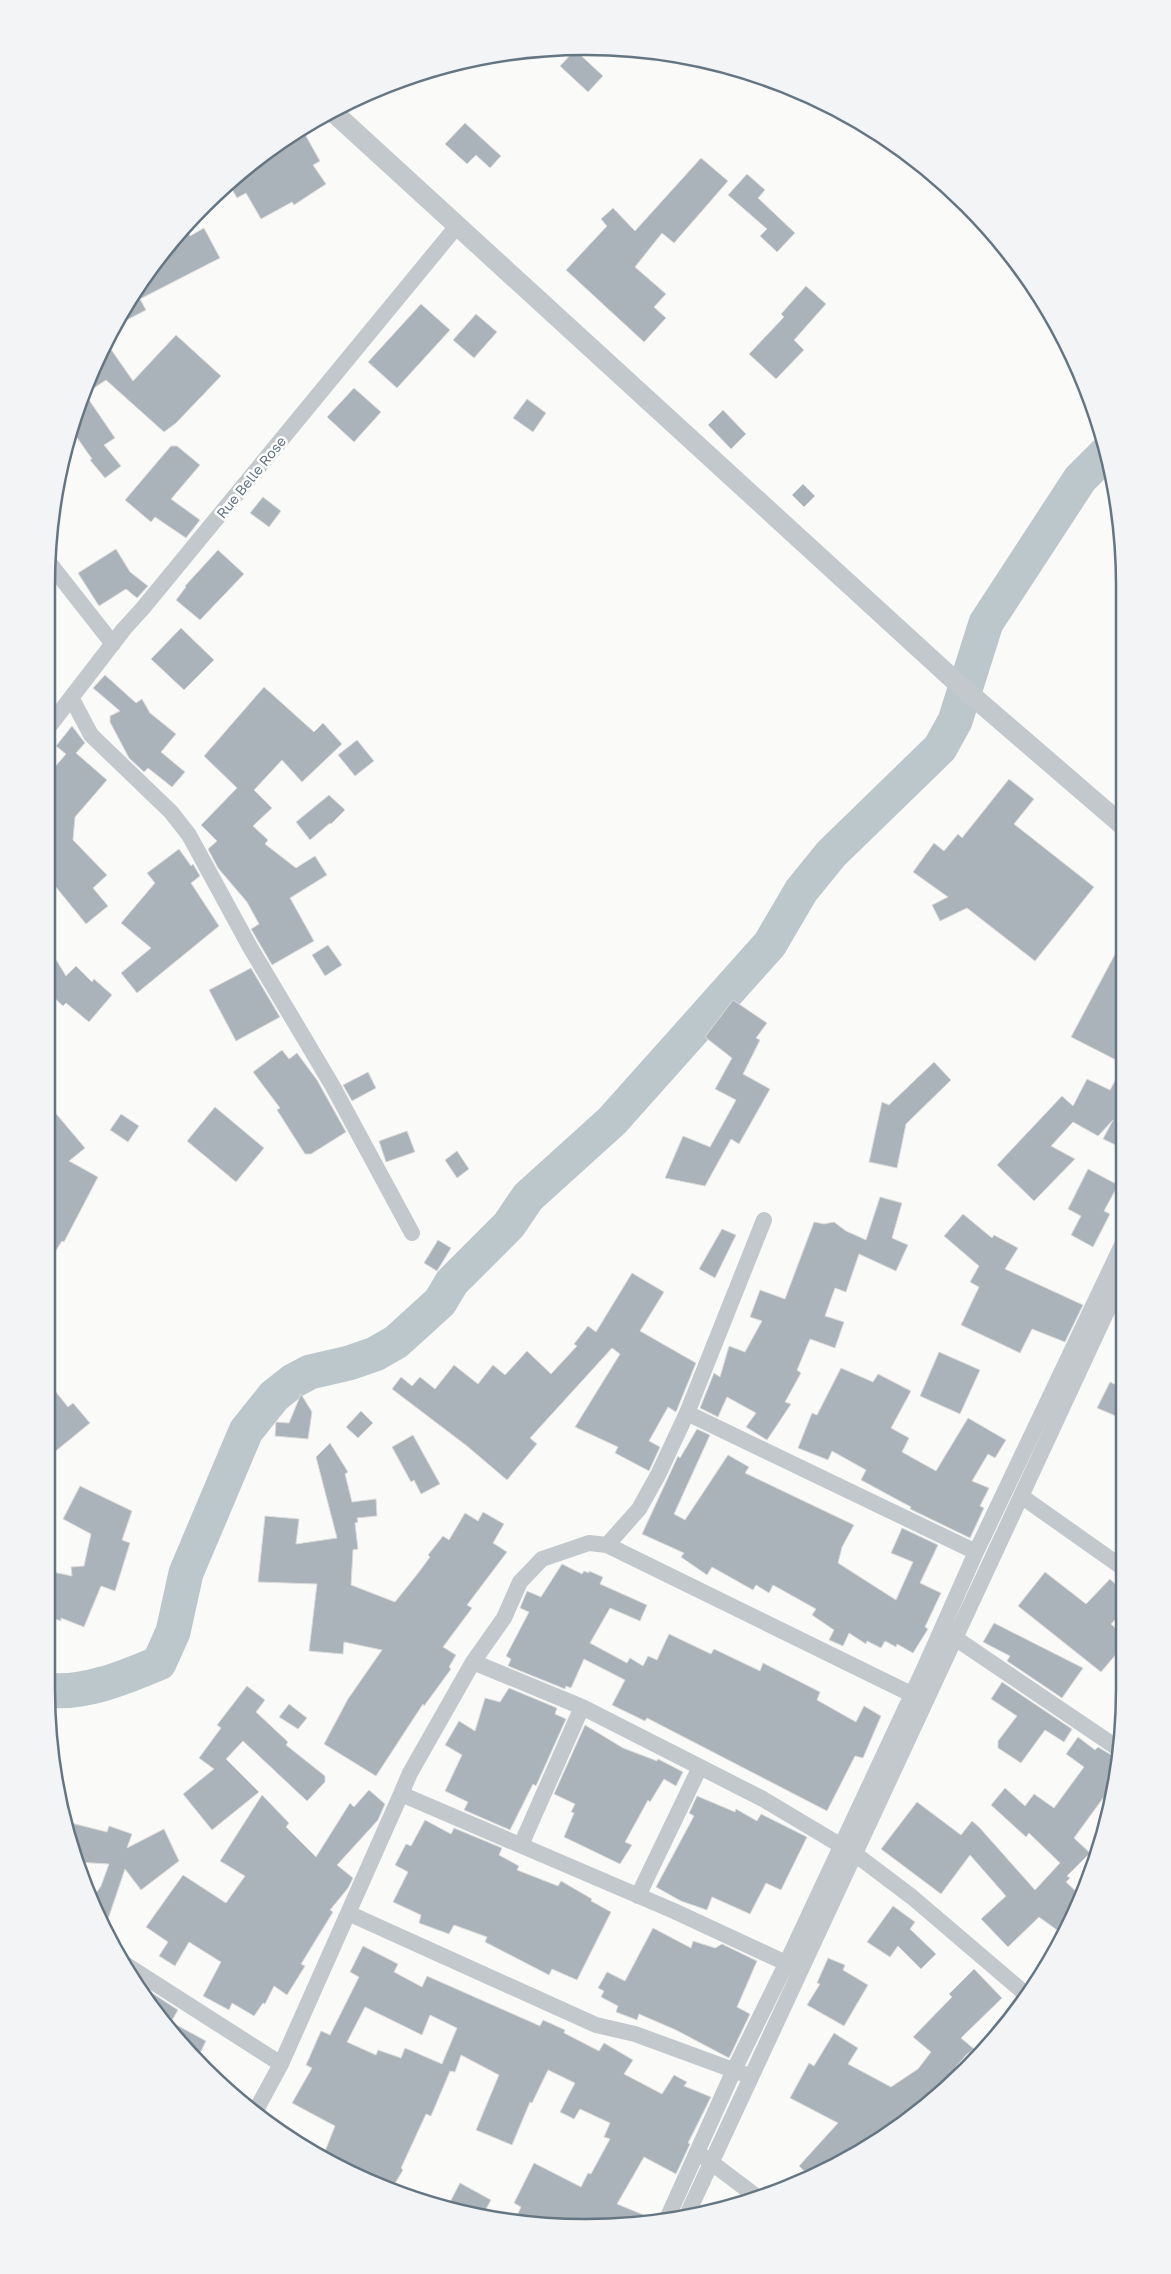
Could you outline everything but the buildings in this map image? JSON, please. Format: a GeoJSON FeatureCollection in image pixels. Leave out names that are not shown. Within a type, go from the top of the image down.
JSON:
{"type":"FeatureCollection","features":[{"type":"Feature","properties":{"kind":"street"},"geometry":{"type":"LineString","coordinates":[[338,117],[955,681],[1116,820]]}},
{"type":"Feature","properties":{"kind":"street","name":"Rue Belle Rose"},"geometry":{"type":"LineString","coordinates":[[55,719],[113,644],[457,226]]}},
{"type":"Feature","properties":{"kind":"street"},"geometry":{"type":"LineString","coordinates":[[55,571],[113,644]]}},
{"type":"Feature","properties":{"kind":"street"},"geometry":{"type":"LineString","coordinates":[[72,699],[91,735],[171,812],[189,835],[250,947],[332,1085],[412,1233]]}},
{"type":"Feature","properties":{"kind":"street"},"geometry":{"type":"LineString","coordinates":[[607,1545],[638,1509],[658,1475],[687,1413],[764,1220]]}},
{"type":"Feature","properties":{"kind":"street"},"geometry":{"type":"LineString","coordinates":[[672,2212],[751,2077],[794,1967],[931,1672],[976,1552],[1116,1259]]}},
{"type":"Feature","properties":{"kind":"street"},"geometry":{"type":"LineString","coordinates":[[848,1850],[911,1694],[931,1672],[955,1638],[1116,1291]]}},
{"type":"Feature","properties":{"kind":"street"},"geometry":{"type":"LineString","coordinates":[[687,1413],[976,1552]]}},
{"type":"Feature","properties":{"kind":"street"},"geometry":{"type":"LineString","coordinates":[[1021,1496],[1116,1563]]}},
{"type":"Feature","properties":{"kind":"street"},"geometry":{"type":"LineString","coordinates":[[258,2105],[280,2064],[410,1773],[473,1662],[504,1618],[520,1582],[542,1559],[589,1543],[607,1545],[911,1694]]}},
{"type":"Feature","properties":{"kind":"street"},"geometry":{"type":"LineString","coordinates":[[955,1638],[1113,1744]]}},
{"type":"Feature","properties":{"kind":"street"},"geometry":{"type":"LineString","coordinates":[[473,1662],[582,1707],[763,1799],[848,1850],[912,1896],[1021,1990]]}},
{"type":"Feature","properties":{"kind":"street"},"geometry":{"type":"LineString","coordinates":[[521,1846],[582,1707]]}},
{"type":"Feature","properties":{"kind":"street"},"geometry":{"type":"LineString","coordinates":[[638,1896],[700,1766]]}},
{"type":"Feature","properties":{"kind":"street"},"geometry":{"type":"LineString","coordinates":[[401,1794],[638,1896],[794,1967]]}},
{"type":"Feature","properties":{"kind":"street"},"geometry":{"type":"LineString","coordinates":[[348,1913],[596,2025],[635,2034],[751,2077]]}},
{"type":"Feature","properties":{"kind":"street"},"geometry":{"type":"LineString","coordinates":[[689,2209],[734,2070],[794,1967]]}},
{"type":"Feature","properties":{"kind":"street"},"geometry":{"type":"LineString","coordinates":[[137,1972],[280,2064]]}},
{"type":"Feature","properties":{"kind":"street"},"geometry":{"type":"LineString","coordinates":[[705,2157],[751,2192]]}},
{"type":"Feature","properties":{"kind":"waterway"},"geometry":{"type":"LineString","coordinates":[[55,1691],[75,1690],[104,1684],[159,1663],[173,1632],[186,1573],[246,1431],[274,1396],[293,1381],[310,1372],[349,1363],[375,1354],[396,1342],[440,1302],[452,1282],[509,1225],[528,1197],[612,1121],[770,944],[801,891],[831,854],[940,748],[955,721],[986,623],[1080,479],[1100,459]]}}]}
